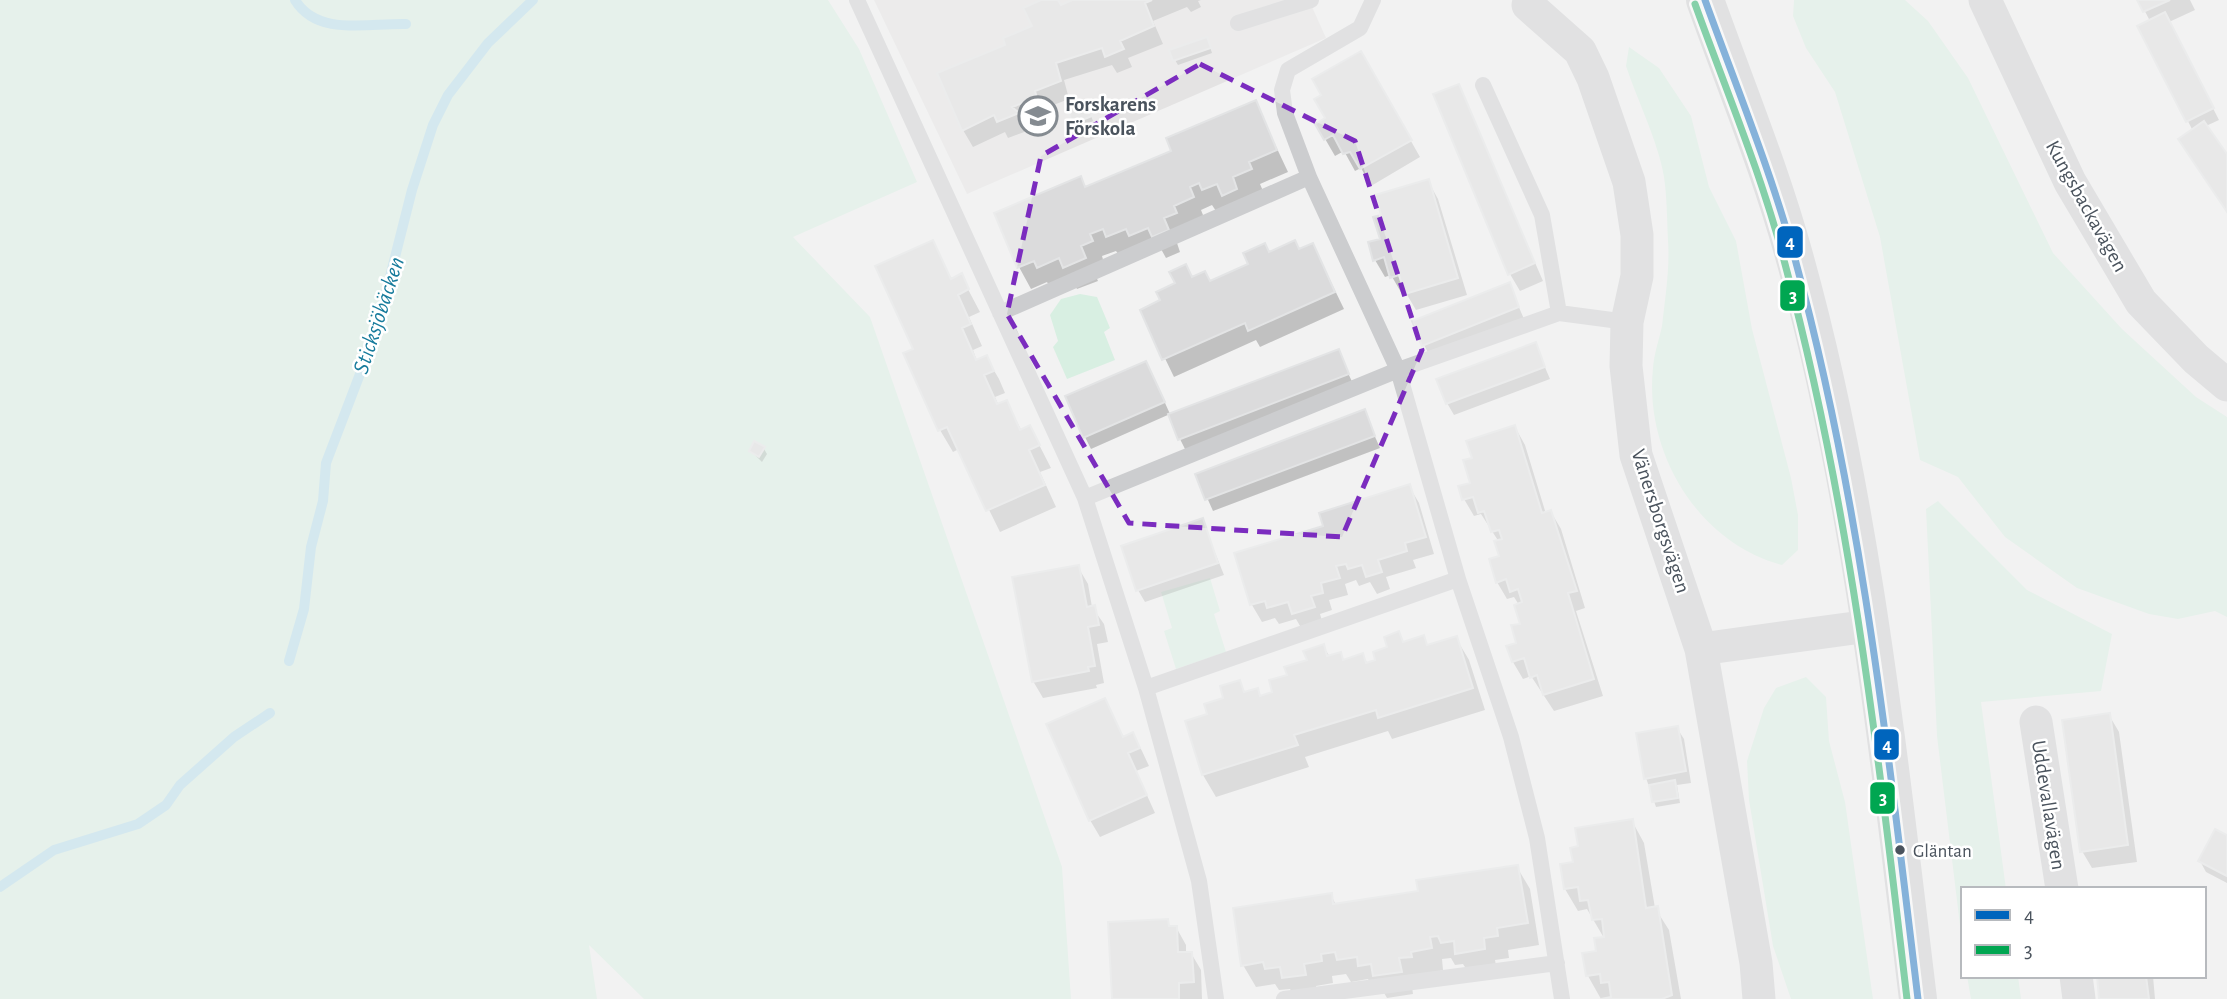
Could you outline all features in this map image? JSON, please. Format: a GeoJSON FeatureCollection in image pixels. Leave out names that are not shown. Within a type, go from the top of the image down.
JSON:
{"type":"FeatureCollection","features":[{"type":"Feature","properties":{"kind":"street"},"geometry":{"type":"LineString","coordinates":[[1706,0],[1766,158],[1796,261],[1847,496],[1869,626],[1918,999]]}},
{"type":"Feature","properties":{"kind":"street","name":"Kungsbackavägen"},"geometry":{"type":"LineString","coordinates":[[1984,0],[2070,182],[2141,302],[2196,359],[2227,385]]}},
{"type":"Feature","properties":{"kind":"street","name":"Vänersborgsvägen"},"geometry":{"type":"LineString","coordinates":[[1521,3],[1580,51],[1593,78],[1629,182],[1637,235],[1637,276],[1627,322],[1626,366],[1636,455],[1702,649],[1756,963],[1759,999]]}},
{"type":"Feature","properties":{"kind":"street"},"geometry":{"type":"LineString","coordinates":[[1702,649],[1869,626]]}},
{"type":"Feature","properties":{"kind":"street","name":"Uddevallavägen"},"geometry":{"type":"LineString","coordinates":[[2036,722],[2062,887]]}},
{"type":"Feature","properties":{"kind":"street"},"geometry":{"type":"LineString","coordinates":[[2076,978],[2079,999]]}},
{"type":"Feature","properties":{"kind":"lane"},"geometry":{"type":"LineString","coordinates":[[857,0],[1085,498],[1146,688],[1199,881],[1216,999]]}},
{"type":"Feature","properties":{"kind":"lane"},"geometry":{"type":"LineString","coordinates":[[1238,23],[1311,0]]}},
{"type":"Feature","properties":{"kind":"lane"},"geometry":{"type":"LineString","coordinates":[[1373,0],[1360,28],[1288,70],[1282,90],[1285,113],[1309,177],[1398,370],[1458,579],[1511,737],[1534,825],[1562,999]]}},
{"type":"Feature","properties":{"kind":"lane"},"geometry":{"type":"LineString","coordinates":[[1483,85],[1542,215],[1559,313]]}},
{"type":"Feature","properties":{"kind":"lane"},"geometry":{"type":"LineString","coordinates":[[1000,313],[1309,177]]}},
{"type":"Feature","properties":{"kind":"lane"},"geometry":{"type":"LineString","coordinates":[[1085,498],[1398,370],[1559,313],[1627,322]]}},
{"type":"Feature","properties":{"kind":"lane"},"geometry":{"type":"LineString","coordinates":[[1146,688],[1458,579]]}},
{"type":"Feature","properties":{"kind":"lane"},"geometry":{"type":"LineString","coordinates":[[1284,999],[1557,963]]}},
{"type":"Feature","properties":{"kind":"highlighted area"},"geometry":{"type":"Polygon","coordinates":[[[1200,64],[1355,141],[1422,350],[1342,537],[1129,523],[1007,314],[1041,156],[1200,64]]]}},
{"type":"Feature","properties":{"kind":"shaded area","name":"Forskarens Förskola"},"geometry":{"type":"Polygon","coordinates":[[[874,0],[1309,0],[1326,38],[967,194],[874,0]]]}},
{"type":"Feature","properties":{"kind":"green space"},"geometry":{"type":"Polygon","coordinates":[[[0,0],[828,0],[859,49],[917,182],[793,237],[870,317],[1062,867],[1071,999],[644,999],[589,945],[597,999],[0,999],[0,0]]]}},
{"type":"Feature","properties":{"kind":"green space"},"geometry":{"type":"Polygon","coordinates":[[[1794,0],[1905,0],[1928,21],[1968,78],[2053,253],[2122,329],[2196,397],[2227,417],[2227,617],[2215,611],[2178,619],[2149,614],[2077,588],[2005,537],[1958,477],[1920,460],[1880,237],[1835,92],[1806,48],[1793,16],[1794,0]]]}},
{"type":"Feature","properties":{"kind":"green space"},"geometry":{"type":"Polygon","coordinates":[[[1629,47],[1659,68],[1691,116],[1709,187],[1736,241],[1752,329],[1798,515],[1798,550],[1782,565],[1752,554],[1725,537],[1702,515],[1683,490],[1668,461],[1658,431],[1653,400],[1653,368],[1662,326],[1668,273],[1666,192],[1658,150],[1626,66],[1629,47]]]}},
{"type":"Feature","properties":{"kind":"green space"},"geometry":{"type":"Polygon","coordinates":[[[1080,294],[1097,297],[1110,328],[1104,332],[1115,360],[1067,379],[1053,347],[1058,341],[1050,315],[1061,299],[1080,294]]]}},
{"type":"Feature","properties":{"kind":"green space"},"geometry":{"type":"Polygon","coordinates":[[[1938,501],[2027,590],[2112,634],[2101,691],[1981,702],[2006,887],[1961,887],[1961,934],[1937,736],[1926,509],[1938,501]]]}},
{"type":"Feature","properties":{"kind":"green space"},"geometry":{"type":"Polygon","coordinates":[[[1210,578],[1220,611],[1214,614],[1226,652],[1176,669],[1164,631],[1172,628],[1161,592],[1210,578]]]}},
{"type":"Feature","properties":{"kind":"green space"},"geometry":{"type":"Polygon","coordinates":[[[1806,677],[1826,697],[1829,741],[1845,802],[1873,999],[1791,999],[1773,946],[1749,800],[1747,761],[1764,708],[1776,688],[1806,677]]]}},
{"type":"Feature","properties":{"kind":"green space"},"geometry":{"type":"Polygon","coordinates":[[[1967,978],[2018,978],[2021,999],[1971,999],[1967,978]]]}},
{"type":"Feature","properties":{"kind":"building"},"geometry":{"type":"Polygon","coordinates":[[[1041,0],[1058,0],[1061,5],[1072,0],[1152,0],[1145,3],[1154,26],[1120,41],[1124,49],[1105,57],[1102,48],[1056,63],[1061,81],[1035,91],[1037,98],[1012,107],[1019,113],[997,122],[994,115],[962,131],[937,73],[1005,45],[1003,38],[1032,26],[1023,8],[1041,0]]]}},
{"type":"Feature","properties":{"kind":"building"},"geometry":{"type":"Polygon","coordinates":[[[2137,0],[2170,0],[2143,12],[2137,0]]]}},
{"type":"Feature","properties":{"kind":"building"},"geometry":{"type":"Polygon","coordinates":[[[2165,12],[2214,108],[2186,122],[2137,26],[2165,12]]]}},
{"type":"Feature","properties":{"kind":"building"},"geometry":{"type":"Polygon","coordinates":[[[1207,37],[1211,48],[1173,61],[1169,50],[1207,37]]]}},
{"type":"Feature","properties":{"kind":"building"},"geometry":{"type":"Polygon","coordinates":[[[1361,51],[1412,140],[1360,169],[1350,152],[1343,154],[1333,135],[1324,140],[1315,124],[1325,118],[1314,99],[1321,95],[1312,79],[1361,51]]]}},
{"type":"Feature","properties":{"kind":"building"},"geometry":{"type":"Polygon","coordinates":[[[1459,84],[1535,263],[1508,275],[1433,94],[1459,84]]]}},
{"type":"Feature","properties":{"kind":"building"},"geometry":{"type":"Polygon","coordinates":[[[1256,100],[1277,150],[1249,162],[1252,169],[1233,177],[1237,189],[1222,196],[1217,184],[1202,190],[1199,183],[1190,187],[1194,197],[1174,206],[1177,213],[1164,218],[1169,230],[1152,237],[1148,228],[1129,236],[1126,229],[1106,237],[1103,229],[1090,234],[1093,241],[1081,246],[1086,258],[1063,268],[1059,258],[1037,268],[1034,261],[1017,268],[994,213],[1081,176],[1085,187],[1171,151],[1166,138],[1256,100]]]}},
{"type":"Feature","properties":{"kind":"building"},"geometry":{"type":"Polygon","coordinates":[[[1086,101],[1092,116],[1073,124],[1067,109],[1086,101]]]}},
{"type":"Feature","properties":{"kind":"building"},"geometry":{"type":"Polygon","coordinates":[[[2204,121],[2227,154],[2227,212],[2178,139],[2204,121]]]}},
{"type":"Feature","properties":{"kind":"building"},"geometry":{"type":"Polygon","coordinates":[[[1429,179],[1458,278],[1405,294],[1399,275],[1390,278],[1384,257],[1373,261],[1368,242],[1380,239],[1373,217],[1381,215],[1375,195],[1429,179]]]}},
{"type":"Feature","properties":{"kind":"building"},"geometry":{"type":"Polygon","coordinates":[[[933,240],[951,279],[962,273],[969,289],[958,295],[971,324],[962,328],[976,360],[987,355],[994,371],[984,375],[997,404],[1007,400],[1020,430],[1030,425],[1040,445],[1029,450],[1045,485],[986,511],[947,427],[938,431],[903,353],[913,349],[875,266],[933,240]]]}},
{"type":"Feature","properties":{"kind":"building"},"geometry":{"type":"Polygon","coordinates":[[[1295,240],[1299,249],[1313,243],[1335,292],[1248,331],[1245,323],[1162,360],[1140,310],[1160,300],[1156,292],[1175,283],[1169,272],[1186,264],[1192,277],[1205,271],[1210,281],[1248,264],[1243,253],[1265,243],[1269,252],[1295,240]]]}},
{"type":"Feature","properties":{"kind":"building"},"geometry":{"type":"Polygon","coordinates":[[[1510,282],[1519,307],[1422,346],[1412,321],[1510,282]]]}},
{"type":"Feature","properties":{"kind":"building"},"geometry":{"type":"Polygon","coordinates":[[[1536,342],[1545,367],[1446,404],[1436,379],[1536,342]]]}},
{"type":"Feature","properties":{"kind":"building"},"geometry":{"type":"Polygon","coordinates":[[[1339,349],[1349,374],[1178,440],[1168,414],[1339,349]]]}},
{"type":"Feature","properties":{"kind":"building"},"geometry":{"type":"Polygon","coordinates":[[[1146,361],[1165,402],[1083,438],[1065,396],[1146,361]]]}},
{"type":"Feature","properties":{"kind":"building"},"geometry":{"type":"Polygon","coordinates":[[[1365,409],[1375,436],[1205,500],[1195,474],[1365,409]]]}},
{"type":"Feature","properties":{"kind":"building"},"geometry":{"type":"Polygon","coordinates":[[[1515,425],[1542,513],[1551,510],[1577,591],[1568,593],[1594,679],[1543,695],[1537,675],[1530,678],[1524,658],[1512,662],[1506,646],[1516,643],[1511,625],[1520,624],[1514,605],[1522,602],[1518,589],[1510,592],[1506,579],[1496,583],[1489,559],[1499,556],[1494,541],[1502,539],[1499,530],[1491,532],[1484,511],[1478,513],[1473,497],[1462,500],[1458,486],[1470,483],[1463,460],[1472,458],[1466,441],[1515,425]]]}},
{"type":"Feature","properties":{"kind":"building"},"geometry":{"type":"Polygon","coordinates":[[[754,441],[765,447],[759,457],[749,451],[754,441]]]}},
{"type":"Feature","properties":{"kind":"building"},"geometry":{"type":"Polygon","coordinates":[[[1410,484],[1426,537],[1405,543],[1407,551],[1378,560],[1382,572],[1366,577],[1362,565],[1348,569],[1346,564],[1336,566],[1340,578],[1321,583],[1323,593],[1311,596],[1315,607],[1292,614],[1288,602],[1267,608],[1265,601],[1250,605],[1234,553],[1323,526],[1319,513],[1410,484]]]}},
{"type":"Feature","properties":{"kind":"building"},"geometry":{"type":"Polygon","coordinates":[[[1203,518],[1218,563],[1136,591],[1121,546],[1203,518]]]}},
{"type":"Feature","properties":{"kind":"building"},"geometry":{"type":"Polygon","coordinates":[[[1079,565],[1087,607],[1095,605],[1099,625],[1088,627],[1095,666],[1088,667],[1089,671],[1032,682],[1012,577],[1079,565]]]}},
{"type":"Feature","properties":{"kind":"building"},"geometry":{"type":"Polygon","coordinates":[[[1399,631],[1403,642],[1424,635],[1427,645],[1457,636],[1473,688],[1378,718],[1376,710],[1294,735],[1298,745],[1202,775],[1185,721],[1207,714],[1204,704],[1223,698],[1220,686],[1240,680],[1244,692],[1258,688],[1260,696],[1272,692],[1269,680],[1287,675],[1284,667],[1307,660],[1303,651],[1324,644],[1327,656],[1341,652],[1343,660],[1363,653],[1366,663],[1375,660],[1373,652],[1387,647],[1384,637],[1399,631]]]}},
{"type":"Feature","properties":{"kind":"building"},"geometry":{"type":"Polygon","coordinates":[[[1105,698],[1123,737],[1133,732],[1140,748],[1128,753],[1147,795],[1089,821],[1046,724],[1105,698]]]}},
{"type":"Feature","properties":{"kind":"building"},"geometry":{"type":"Polygon","coordinates":[[[2110,713],[2128,845],[2080,852],[2062,720],[2110,713]]]}},
{"type":"Feature","properties":{"kind":"building"},"geometry":{"type":"Polygon","coordinates":[[[1678,726],[1686,771],[1644,779],[1636,733],[1678,726]]]}},
{"type":"Feature","properties":{"kind":"building"},"geometry":{"type":"Polygon","coordinates":[[[1675,780],[1678,798],[1652,802],[1649,785],[1675,780]]]}},
{"type":"Feature","properties":{"kind":"building"},"geometry":{"type":"Polygon","coordinates":[[[1633,819],[1646,908],[1658,906],[1672,995],[1662,999],[1601,999],[1611,997],[1609,982],[1601,983],[1600,974],[1586,976],[1582,953],[1596,951],[1594,938],[1604,937],[1602,919],[1592,920],[1588,900],[1580,901],[1578,887],[1564,889],[1560,864],[1573,862],[1570,848],[1578,846],[1575,828],[1633,819]]]}},
{"type":"Feature","properties":{"kind":"building"},"geometry":{"type":"Polygon","coordinates":[[[2215,829],[2227,835],[2227,876],[2198,861],[2215,829]]]}},
{"type":"Feature","properties":{"kind":"building"},"geometry":{"type":"Polygon","coordinates":[[[1518,865],[1528,923],[1497,928],[1498,936],[1484,938],[1485,949],[1455,954],[1454,941],[1441,943],[1438,936],[1430,937],[1432,948],[1411,952],[1412,957],[1399,958],[1402,972],[1373,976],[1371,964],[1358,966],[1357,957],[1337,960],[1335,952],[1321,954],[1322,961],[1304,964],[1306,975],[1282,978],[1280,967],[1265,969],[1263,962],[1241,966],[1233,908],[1332,893],[1333,904],[1418,891],[1416,880],[1518,865]]]}},
{"type":"Feature","properties":{"kind":"building"},"geometry":{"type":"Polygon","coordinates":[[[1168,919],[1169,926],[1177,926],[1178,952],[1192,952],[1194,982],[1179,983],[1179,999],[1112,999],[1108,922],[1168,919]]]}},
{"type":"Feature","properties":{"kind":"building"},"geometry":{"type":"Polygon","coordinates":[[[2097,978],[2146,978],[2149,999],[2099,999],[2097,978]]]}},
{"type":"Feature","properties":{"kind":"waterway"},"geometry":{"type":"LineString","coordinates":[[295,0],[305,12],[330,24],[406,24]]}},
{"type":"Feature","properties":{"kind":"waterway","name":"Sticksjöbäcken"},"geometry":{"type":"LineString","coordinates":[[289,661],[304,609],[311,547],[323,501],[326,463],[376,332],[412,190],[433,125],[448,95],[488,43],[533,0]]}},
{"type":"Feature","properties":{"kind":"waterway","name":"Sticksjöbäcken"},"geometry":{"type":"LineString","coordinates":[[0,887],[54,850],[138,824],[166,805],[180,785],[234,737],[270,713]]}},
{"type":"Feature","properties":{"kind":"transit line","name":"4"},"geometry":{"type":"LineString","coordinates":[[1705,0],[1786,226],[1838,442],[1870,627],[1918,999]]}},
{"type":"Feature","properties":{"kind":"transit line","name":"3"},"geometry":{"type":"LineString","coordinates":[[1695,4],[1755,165],[1776,231],[1808,355],[1845,537],[1860,629],[1907,999]]}},
{"type":"Feature","properties":{"kind":"place","name":"Forskarens Förskola"},"geometry":{"type":"Point","coordinates":[1038,116]}},
{"type":"Feature","properties":{"kind":"place","name":"Gläntan"},"geometry":{"type":"Point","coordinates":[1900,850]}}]}
